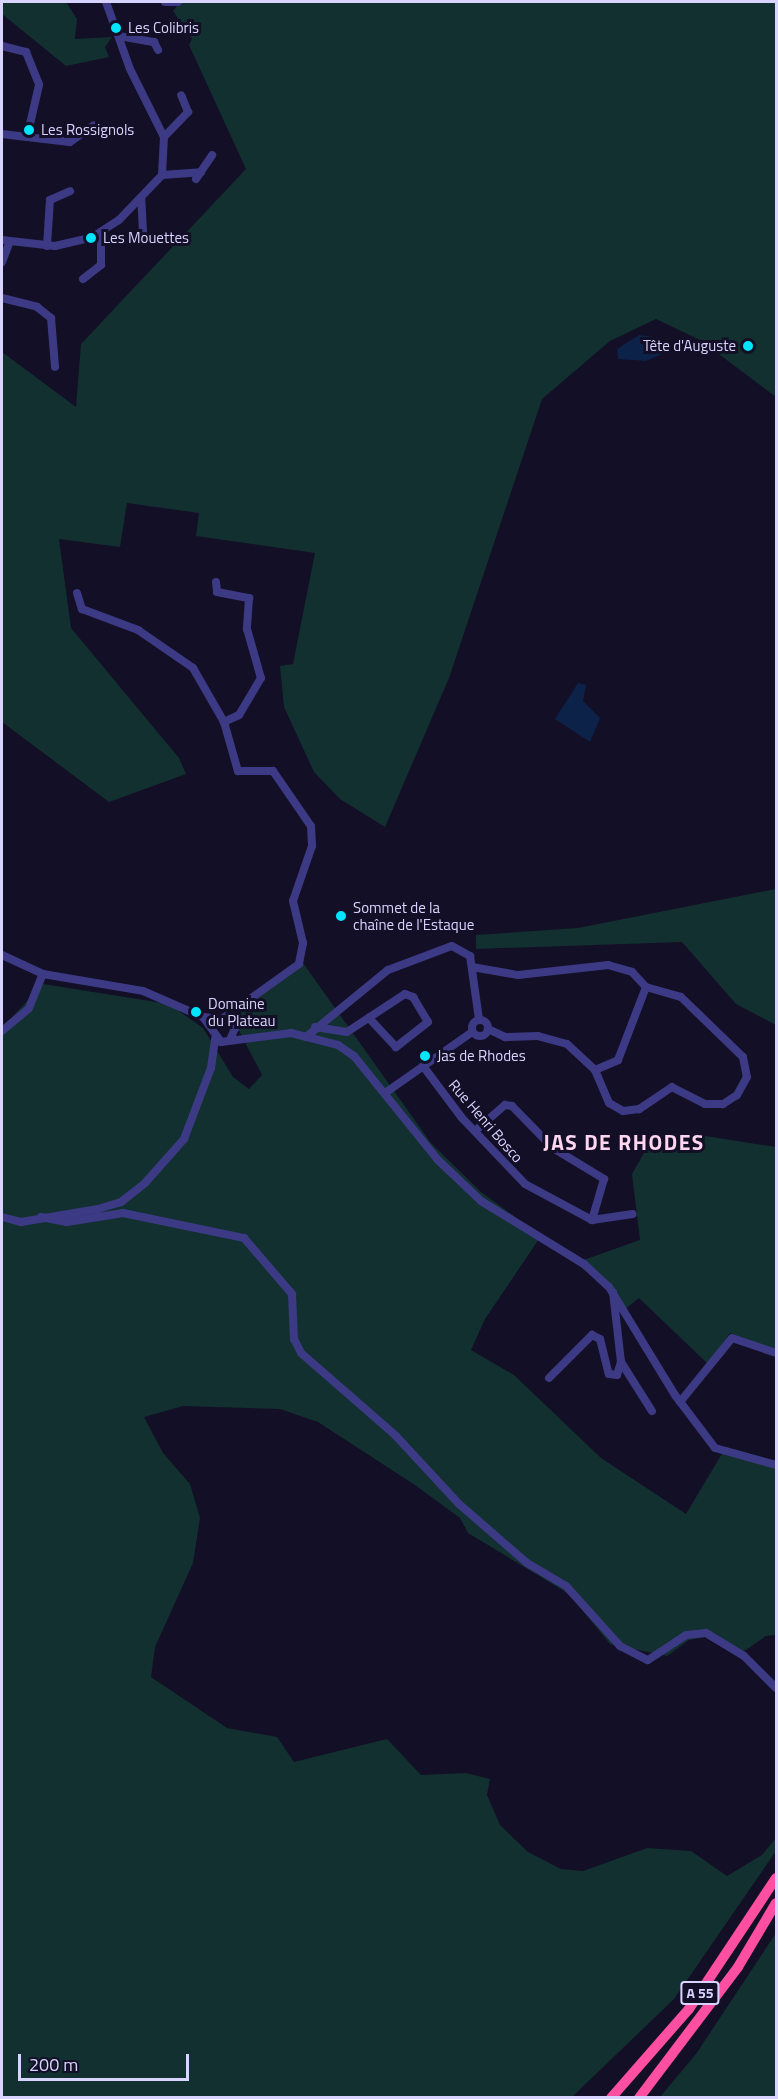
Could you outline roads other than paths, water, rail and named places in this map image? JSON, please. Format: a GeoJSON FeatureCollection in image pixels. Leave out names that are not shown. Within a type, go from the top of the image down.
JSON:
{"type":"FeatureCollection","features":[{"type":"Feature","properties":{"kind":"highway","name":"A 55"},"geometry":{"type":"LineString","coordinates":[[611,2097],[689,2009],[777,1878]]}},
{"type":"Feature","properties":{"kind":"highway","name":"A 55"},"geometry":{"type":"LineString","coordinates":[[639,2097],[738,1967],[777,1904]]}},
{"type":"Feature","properties":{"kind":"street"},"geometry":{"type":"LineString","coordinates":[[2,262],[6,240],[47,246],[101,232],[141,199],[162,175],[164,137],[106,2]]}},
{"type":"Feature","properties":{"kind":"street"},"geometry":{"type":"LineString","coordinates":[[165,2],[178,2]]}},
{"type":"Feature","properties":{"kind":"street"},"geometry":{"type":"LineString","coordinates":[[119,36],[154,42]]}},
{"type":"Feature","properties":{"kind":"street"},"geometry":{"type":"LineString","coordinates":[[2,46],[22,48],[38,76],[27,137]]}},
{"type":"Feature","properties":{"kind":"street"},"geometry":{"type":"LineString","coordinates":[[164,137],[190,115],[181,94]]}},
{"type":"Feature","properties":{"kind":"street"},"geometry":{"type":"LineString","coordinates":[[2,134],[70,142],[94,125]]}},
{"type":"Feature","properties":{"kind":"street"},"geometry":{"type":"LineString","coordinates":[[196,179],[212,155]]}},
{"type":"Feature","properties":{"kind":"street"},"geometry":{"type":"LineString","coordinates":[[162,175],[201,172]]}},
{"type":"Feature","properties":{"kind":"street"},"geometry":{"type":"LineString","coordinates":[[47,246],[47,199],[70,191]]}},
{"type":"Feature","properties":{"kind":"street"},"geometry":{"type":"LineString","coordinates":[[141,199],[140,234],[152,225]]}},
{"type":"Feature","properties":{"kind":"street"},"geometry":{"type":"LineString","coordinates":[[83,279],[101,265],[101,232]]}},
{"type":"Feature","properties":{"kind":"street"},"geometry":{"type":"LineString","coordinates":[[2,298],[37,307],[51,318],[55,367]]}},
{"type":"Feature","properties":{"kind":"street"},"geometry":{"type":"LineString","coordinates":[[216,582],[217,592],[249,598],[247,629],[261,678],[239,715],[224,722]]}},
{"type":"Feature","properties":{"kind":"street"},"geometry":{"type":"LineString","coordinates":[[2,1217],[15,1222],[65,1212],[92,1210],[123,1201],[177,1151],[224,1020],[231,1012],[295,969],[303,942],[293,901],[312,846],[311,826],[273,771],[238,771],[224,722],[193,668],[138,630],[82,609],[77,593]]}},
{"type":"Feature","properties":{"kind":"street"},"geometry":{"type":"LineString","coordinates":[[306,1037],[315,1027],[397,965],[456,946],[466,950],[472,967],[479,1019],[488,1029],[513,1038],[553,1038],[580,1053],[595,1070],[605,1098],[623,1111],[639,1109],[672,1088],[705,1104],[723,1104],[744,1086],[747,1066],[738,1051],[681,997],[646,987],[632,972],[608,965],[518,975],[472,967]]}},
{"type":"Feature","properties":{"kind":"street"},"geometry":{"type":"LineString","coordinates":[[2,955],[43,974],[143,991],[203,1017],[224,1020],[235,1032],[245,1037]]}},
{"type":"Feature","properties":{"kind":"street"},"geometry":{"type":"LineString","coordinates":[[2,1031],[29,1008],[43,974]]}},
{"type":"Feature","properties":{"kind":"street"},"geometry":{"type":"LineString","coordinates":[[595,1070],[618,1060],[646,987]]}},
{"type":"Feature","properties":{"kind":"street"},"geometry":{"type":"LineString","coordinates":[[315,1027],[347,1032],[405,994],[413,997],[428,1022],[396,1047],[369,1018]]}},
{"type":"Feature","properties":{"kind":"street"},"geometry":{"type":"LineString","coordinates":[[203,1017],[216,1037],[230,1040],[245,1037],[306,1037],[338,1045],[354,1056],[438,1160],[482,1201],[584,1264],[613,1292],[680,1402],[718,1450],[777,1465]]}},
{"type":"Feature","properties":{"kind":"street"},"geometry":{"type":"LineString","coordinates":[[385,1093],[472,1032],[479,1019]]}},
{"type":"Feature","properties":{"kind":"street"},"geometry":{"type":"LineString","coordinates":[[472,1032],[482,1036],[488,1029]]}},
{"type":"Feature","properties":{"kind":"street"},"geometry":{"type":"LineString","coordinates":[[230,1040],[235,1032]]}},
{"type":"Feature","properties":{"kind":"street","name":"Rue Henri Bosco"},"geometry":{"type":"LineString","coordinates":[[423,1066],[475,1131],[525,1184],[592,1220]]}},
{"type":"Feature","properties":{"kind":"street"},"geometry":{"type":"LineString","coordinates":[[475,1131],[505,1105],[512,1106],[553,1148],[604,1179],[592,1220],[633,1214]]}},
{"type":"Feature","properties":{"kind":"street"},"geometry":{"type":"LineString","coordinates":[[76,1221],[92,1210]]}},
{"type":"Feature","properties":{"kind":"street"},"geometry":{"type":"LineString","coordinates":[[65,1212],[61,1217],[66,1222]]}},
{"type":"Feature","properties":{"kind":"street"},"geometry":{"type":"LineString","coordinates":[[41,1218],[66,1222],[123,1213],[244,1238],[292,1294],[294,1339],[301,1353],[396,1436],[459,1504],[519,1557],[566,1586],[620,1646],[651,1659],[686,1635],[706,1633],[744,1656],[777,1688]]}},
{"type":"Feature","properties":{"kind":"street"},"geometry":{"type":"LineString","coordinates":[[549,1378],[575,1357],[588,1336],[600,1339],[611,1377],[617,1375],[621,1362],[613,1292]]}},
{"type":"Feature","properties":{"kind":"street"},"geometry":{"type":"LineString","coordinates":[[680,1402],[732,1338],[777,1353]]}},
{"type":"Feature","properties":{"kind":"street"},"geometry":{"type":"LineString","coordinates":[[621,1362],[652,1411]]}},
{"type":"Feature","properties":{"kind":"water"},"geometry":{"type":"Polygon","coordinates":[[[639,335],[660,338],[662,354],[646,361],[618,359],[617,349],[639,335]]]}},
{"type":"Feature","properties":{"kind":"water"},"geometry":{"type":"Polygon","coordinates":[[[578,683],[586,685],[583,701],[600,718],[590,742],[555,719],[578,683]]]}},
{"type":"Feature","properties":{"kind":"place","name":"Les Colibris"},"geometry":{"type":"Point","coordinates":[116,28]}},
{"type":"Feature","properties":{"kind":"place","name":"Les Rossignols"},"geometry":{"type":"Point","coordinates":[29,130]}},
{"type":"Feature","properties":{"kind":"place","name":"Les Mouettes"},"geometry":{"type":"Point","coordinates":[91,238]}},
{"type":"Feature","properties":{"kind":"place","name":"Tête d'Auguste"},"geometry":{"type":"Point","coordinates":[748,346]}},
{"type":"Feature","properties":{"kind":"place","name":"Sommet de la chaîne de l'Estaque"},"geometry":{"type":"Point","coordinates":[341,916]}},
{"type":"Feature","properties":{"kind":"place","name":"Domaine du Plateau"},"geometry":{"type":"Point","coordinates":[196,1012]}},
{"type":"Feature","properties":{"kind":"place","name":"Jas de Rhodes"},"geometry":{"type":"Point","coordinates":[425,1056]}},
{"type":"Feature","properties":{"kind":"district","name":"JAS DE RHODES"},"geometry":{"type":"Point","coordinates":[624,1142]}}]}
